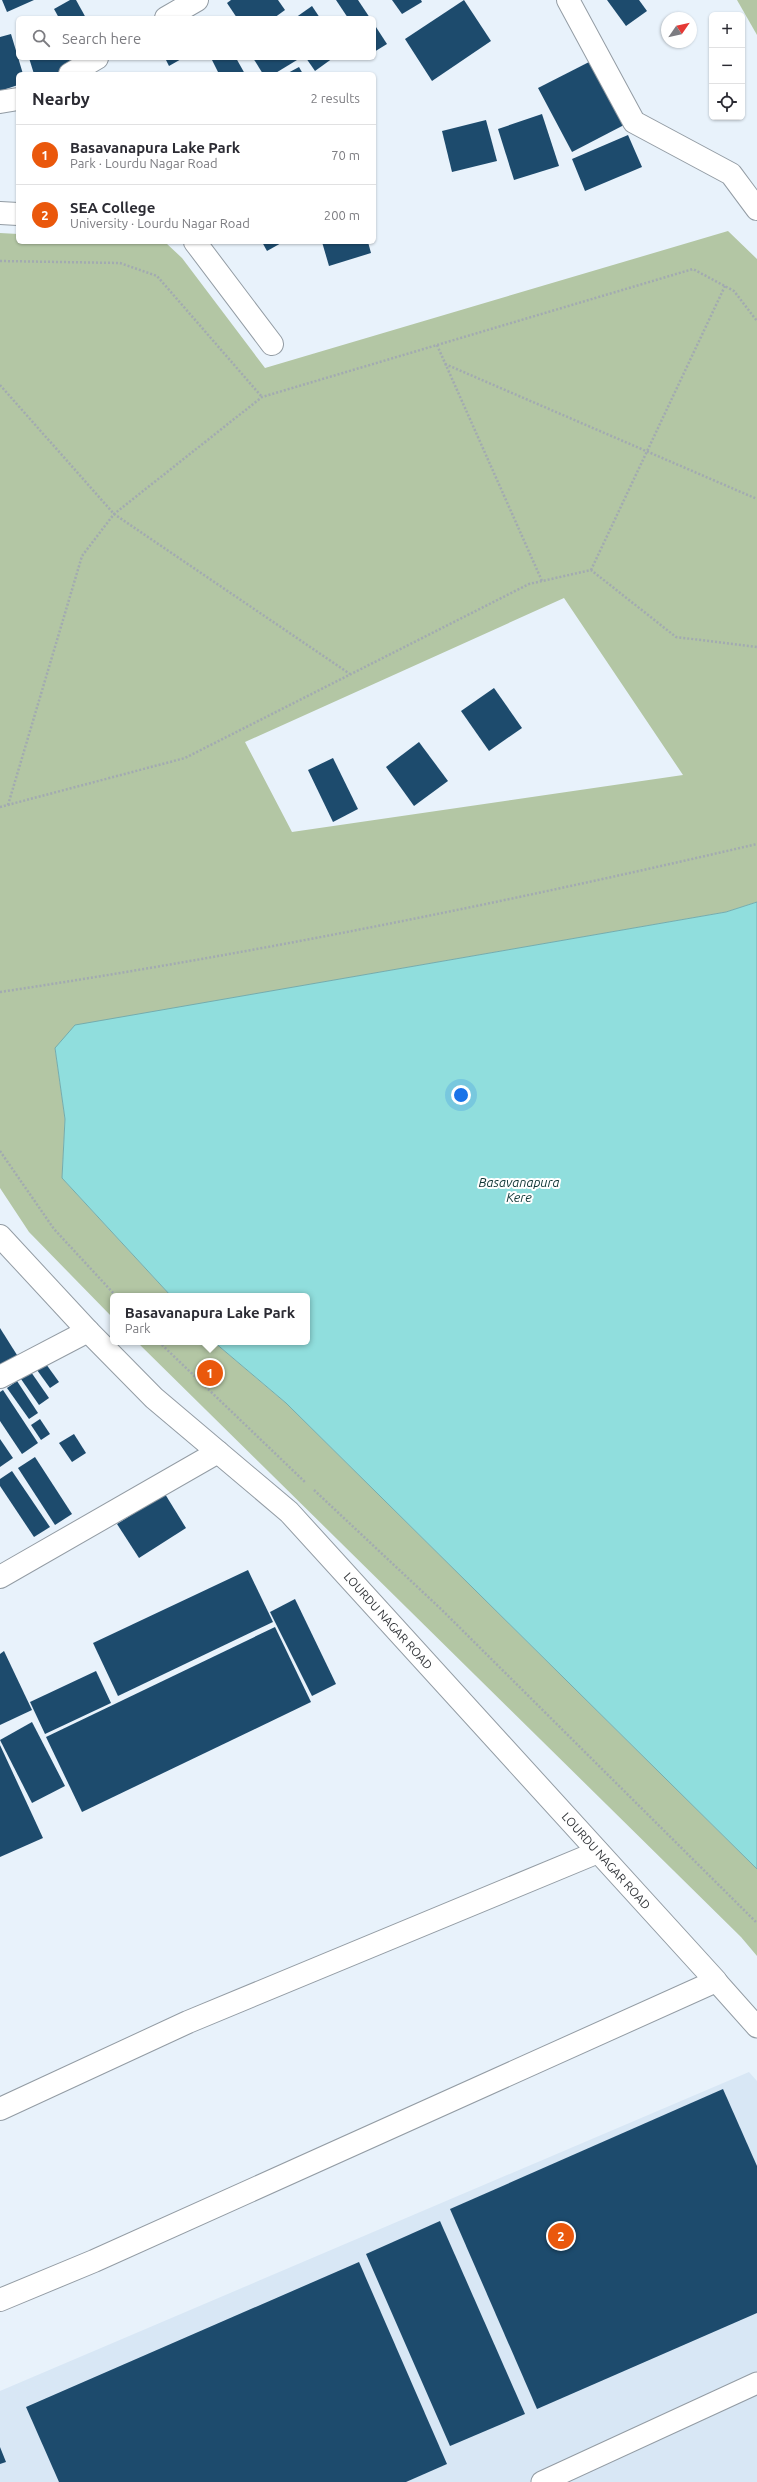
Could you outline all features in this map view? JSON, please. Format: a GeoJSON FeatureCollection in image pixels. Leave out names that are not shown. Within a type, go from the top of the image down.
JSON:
{"type":"FeatureCollection","features":[{"type":"Feature","properties":{"kind":"street"},"geometry":{"type":"LineString","coordinates":[[169,16],[197,0]]}},
{"type":"Feature","properties":{"kind":"street"},"geometry":{"type":"LineString","coordinates":[[568,0],[634,122],[731,174],[757,209]]}},
{"type":"Feature","properties":{"kind":"street"},"geometry":{"type":"LineString","coordinates":[[73,72],[94,60]]}},
{"type":"Feature","properties":{"kind":"street"},"geometry":{"type":"LineString","coordinates":[[0,102],[16,99]]}},
{"type":"Feature","properties":{"kind":"street"},"geometry":{"type":"LineString","coordinates":[[0,213],[16,214]]}},
{"type":"Feature","properties":{"kind":"street"},"geometry":{"type":"LineString","coordinates":[[197,244],[272,344]]}},
{"type":"Feature","properties":{"kind":"street","name":"LOURDU NAGAR ROAD"},"geometry":{"type":"LineString","coordinates":[[0,1236],[88,1331],[154,1398],[289,1512],[716,1982]]}},
{"type":"Feature","properties":{"kind":"street"},"geometry":{"type":"LineString","coordinates":[[0,1377],[88,1331]]}},
{"type":"Feature","properties":{"kind":"street"},"geometry":{"type":"LineString","coordinates":[[0,1577],[218,1452]]}},
{"type":"Feature","properties":{"kind":"street"},"geometry":{"type":"LineString","coordinates":[[0,2109],[188,2022],[598,1852]]}},
{"type":"Feature","properties":{"kind":"street"},"geometry":{"type":"LineString","coordinates":[[0,2300],[102,2258],[716,1982]]}},
{"type":"Feature","properties":{"kind":"lane","name":"LOURDU NAGAR ROAD"},"geometry":{"type":"LineString","coordinates":[[716,1982],[757,2027]]}},
{"type":"Feature","properties":{"kind":"lane"},"geometry":{"type":"LineString","coordinates":[[542,2482],[757,2383]]}},
{"type":"Feature","properties":{"kind":"path"},"geometry":{"type":"LineString","coordinates":[[0,261],[120,262],[157,276],[262,397]]}},
{"type":"Feature","properties":{"kind":"path"},"geometry":{"type":"LineString","coordinates":[[8,805],[82,556],[114,514],[262,397],[693,269],[734,291],[757,321]]}},
{"type":"Feature","properties":{"kind":"path"},"geometry":{"type":"LineString","coordinates":[[591,570],[725,286]]}},
{"type":"Feature","properties":{"kind":"path"},"geometry":{"type":"LineString","coordinates":[[437,345],[542,581]]}},
{"type":"Feature","properties":{"kind":"path"},"geometry":{"type":"LineString","coordinates":[[445,364],[757,499]]}},
{"type":"Feature","properties":{"kind":"path"},"geometry":{"type":"LineString","coordinates":[[0,385],[114,514],[351,674]]}},
{"type":"Feature","properties":{"kind":"path"},"geometry":{"type":"LineString","coordinates":[[0,807],[185,758],[529,584],[591,570]]}},
{"type":"Feature","properties":{"kind":"path"},"geometry":{"type":"LineString","coordinates":[[591,570],[676,637],[757,647]]}},
{"type":"Feature","properties":{"kind":"path"},"geometry":{"type":"LineString","coordinates":[[0,992],[403,921],[625,875],[757,844]]}},
{"type":"Feature","properties":{"kind":"path"},"geometry":{"type":"LineString","coordinates":[[0,1151],[54,1229],[113,1293]]}},
{"type":"Feature","properties":{"kind":"path"},"geometry":{"type":"LineString","coordinates":[[162,1345],[188,1372],[442,1610],[757,1923]]}},
{"type":"Feature","properties":{"kind":"shaded area"},"geometry":{"type":"Polygon","coordinates":[[[737,0],[757,0],[757,35],[745,12],[737,0]]]}},
{"type":"Feature","properties":{"kind":"shaded area"},"geometry":{"type":"Polygon","coordinates":[[[728,231],[757,259],[757,902],[726,912],[226,999],[55,1048],[65,1119],[62,1178],[168,1293],[110,1293],[110,1315],[29,1232],[0,1188],[0,233],[16,234],[16,244],[167,244],[182,258],[265,368],[728,231]],[[564,598],[245,742],[292,832],[683,775],[564,598]]]}},
{"type":"Feature","properties":{"kind":"shaded area"},"geometry":{"type":"Polygon","coordinates":[[[140,1345],[218,1345],[286,1403],[757,1869],[757,1956],[741,1937],[140,1345]]]}},
{"type":"Feature","properties":{"kind":"shaded area"},"geometry":{"type":"Polygon","coordinates":[[[749,2072],[757,2081],[757,2482],[0,2482],[0,2391],[749,2072]]]}},
{"type":"Feature","properties":{"kind":"water","name":"Basavanapura Kere"},"geometry":{"type":"Polygon","coordinates":[[[757,902],[757,1869],[286,1403],[218,1345],[310,1345],[310,1293],[168,1293],[62,1178],[65,1119],[55,1048],[75,1025],[726,912],[757,902]]]}},
{"type":"Feature","properties":{"kind":"building"},"geometry":{"type":"Polygon","coordinates":[[[2,0],[34,0],[7,12],[2,0]]]}},
{"type":"Feature","properties":{"kind":"building"},"geometry":{"type":"Polygon","coordinates":[[[70,0],[76,0],[85,16],[58,16],[54,9],[70,0]]]}},
{"type":"Feature","properties":{"kind":"building"},"geometry":{"type":"Polygon","coordinates":[[[231,0],[278,0],[285,10],[277,16],[236,16],[227,3],[231,0]]]}},
{"type":"Feature","properties":{"kind":"building"},"geometry":{"type":"Polygon","coordinates":[[[336,0],[358,0],[369,16],[347,16],[336,0]]]}},
{"type":"Feature","properties":{"kind":"building"},"geometry":{"type":"Polygon","coordinates":[[[392,0],[421,0],[422,2],[402,14],[392,0]]]}},
{"type":"Feature","properties":{"kind":"building"},"geometry":{"type":"Polygon","coordinates":[[[464,0],[491,41],[432,81],[405,39],[464,0]]]}},
{"type":"Feature","properties":{"kind":"building"},"geometry":{"type":"Polygon","coordinates":[[[607,0],[639,0],[647,11],[626,26],[607,0]]]}},
{"type":"Feature","properties":{"kind":"building"},"geometry":{"type":"Polygon","coordinates":[[[312,6],[319,16],[298,16],[312,6]]]}},
{"type":"Feature","properties":{"kind":"building"},"geometry":{"type":"Polygon","coordinates":[[[376,27],[387,44],[376,51],[376,27]]]}},
{"type":"Feature","properties":{"kind":"building"},"geometry":{"type":"Polygon","coordinates":[[[11,34],[16,51],[16,60],[19,60],[22,72],[16,72],[16,86],[0,91],[0,37],[11,34]]]}},
{"type":"Feature","properties":{"kind":"building"},"geometry":{"type":"Polygon","coordinates":[[[30,60],[70,60],[73,70],[66,72],[33,72],[30,60]]]}},
{"type":"Feature","properties":{"kind":"building"},"geometry":{"type":"Polygon","coordinates":[[[166,60],[180,60],[169,66],[166,60]]]}},
{"type":"Feature","properties":{"kind":"building"},"geometry":{"type":"Polygon","coordinates":[[[212,60],[237,60],[244,72],[218,72],[212,60]]]}},
{"type":"Feature","properties":{"kind":"building"},"geometry":{"type":"Polygon","coordinates":[[[254,60],[297,60],[277,72],[262,72],[254,60]]]}},
{"type":"Feature","properties":{"kind":"building"},"geometry":{"type":"Polygon","coordinates":[[[307,60],[330,60],[315,71],[307,60]]]}},
{"type":"Feature","properties":{"kind":"building"},"geometry":{"type":"Polygon","coordinates":[[[591,61],[624,125],[572,152],[538,88],[591,61]]]}},
{"type":"Feature","properties":{"kind":"building"},"geometry":{"type":"Polygon","coordinates":[[[299,67],[302,72],[290,72],[299,67]]]}},
{"type":"Feature","properties":{"kind":"building"},"geometry":{"type":"Polygon","coordinates":[[[542,114],[559,166],[514,180],[498,129],[542,114]]]}},
{"type":"Feature","properties":{"kind":"building"},"geometry":{"type":"Polygon","coordinates":[[[486,120],[497,161],[452,172],[442,131],[486,120]]]}},
{"type":"Feature","properties":{"kind":"building"},"geometry":{"type":"Polygon","coordinates":[[[628,135],[642,167],[585,191],[572,159],[628,135]]]}},
{"type":"Feature","properties":{"kind":"building"},"geometry":{"type":"Polygon","coordinates":[[[263,244],[279,244],[267,251],[263,244]]]}},
{"type":"Feature","properties":{"kind":"building"},"geometry":{"type":"Polygon","coordinates":[[[323,244],[369,244],[371,253],[329,266],[323,244]]]}},
{"type":"Feature","properties":{"kind":"building"},"geometry":{"type":"Polygon","coordinates":[[[494,688],[522,728],[489,751],[461,711],[494,688]]]}},
{"type":"Feature","properties":{"kind":"building"},"geometry":{"type":"Polygon","coordinates":[[[419,742],[448,781],[414,806],[386,767],[419,742]]]}},
{"type":"Feature","properties":{"kind":"building"},"geometry":{"type":"Polygon","coordinates":[[[333,758],[358,809],[333,822],[308,770],[333,758]]]}},
{"type":"Feature","properties":{"kind":"building"},"geometry":{"type":"Polygon","coordinates":[[[0,1328],[17,1355],[0,1366],[0,1328]]]}},
{"type":"Feature","properties":{"kind":"building"},"geometry":{"type":"Polygon","coordinates":[[[46,1364],[59,1382],[50,1388],[37,1370],[46,1364]]]}},
{"type":"Feature","properties":{"kind":"building"},"geometry":{"type":"Polygon","coordinates":[[[31,1372],[49,1398],[39,1405],[21,1379],[31,1372]]]}},
{"type":"Feature","properties":{"kind":"building"},"geometry":{"type":"Polygon","coordinates":[[[17,1381],[38,1413],[29,1419],[7,1388],[17,1381]]]}},
{"type":"Feature","properties":{"kind":"building"},"geometry":{"type":"Polygon","coordinates":[[[3,1390],[38,1443],[22,1454],[0,1421],[0,1392],[3,1390]]]}},
{"type":"Feature","properties":{"kind":"building"},"geometry":{"type":"Polygon","coordinates":[[[40,1419],[50,1434],[41,1440],[31,1425],[40,1419]]]}},
{"type":"Feature","properties":{"kind":"building"},"geometry":{"type":"Polygon","coordinates":[[[74,1434],[86,1453],[72,1462],[59,1443],[74,1434]]]}},
{"type":"Feature","properties":{"kind":"building"},"geometry":{"type":"Polygon","coordinates":[[[0,1439],[13,1458],[0,1467],[0,1439]]]}},
{"type":"Feature","properties":{"kind":"building"},"geometry":{"type":"Polygon","coordinates":[[[35,1457],[72,1514],[55,1525],[18,1468],[35,1457]]]}},
{"type":"Feature","properties":{"kind":"building"},"geometry":{"type":"Polygon","coordinates":[[[12,1471],[50,1527],[34,1537],[0,1486],[0,1479],[12,1471]]]}},
{"type":"Feature","properties":{"kind":"building"},"geometry":{"type":"Polygon","coordinates":[[[165,1494],[186,1528],[139,1558],[117,1524],[165,1494]]]}},
{"type":"Feature","properties":{"kind":"building"},"geometry":{"type":"Polygon","coordinates":[[[248,1570],[273,1622],[118,1696],[93,1643],[248,1570]]]}},
{"type":"Feature","properties":{"kind":"building"},"geometry":{"type":"Polygon","coordinates":[[[295,1599],[336,1684],[312,1696],[270,1612],[295,1599]]]}},
{"type":"Feature","properties":{"kind":"building"},"geometry":{"type":"Polygon","coordinates":[[[275,1627],[311,1702],[82,1812],[46,1737],[275,1627]]]}},
{"type":"Feature","properties":{"kind":"building"},"geometry":{"type":"Polygon","coordinates":[[[4,1651],[32,1710],[0,1725],[0,1654],[4,1651]]]}},
{"type":"Feature","properties":{"kind":"building"},"geometry":{"type":"Polygon","coordinates":[[[96,1671],[111,1703],[45,1734],[30,1702],[96,1671]]]}},
{"type":"Feature","properties":{"kind":"building"},"geometry":{"type":"Polygon","coordinates":[[[32,1722],[65,1786],[32,1803],[0,1740],[32,1722]]]}},
{"type":"Feature","properties":{"kind":"building"},"geometry":{"type":"Polygon","coordinates":[[[0,1745],[43,1838],[0,1857],[0,1745]]]}},
{"type":"Feature","properties":{"kind":"building"},"geometry":{"type":"Polygon","coordinates":[[[723,2089],[757,2166],[757,2313],[537,2409],[450,2209],[723,2089]]]}},
{"type":"Feature","properties":{"kind":"building"},"geometry":{"type":"Polygon","coordinates":[[[440,2221],[525,2414],[450,2446],[366,2254],[440,2221]]]}},
{"type":"Feature","properties":{"kind":"building"},"geometry":{"type":"Polygon","coordinates":[[[359,2262],[447,2464],[406,2482],[59,2482],[26,2407],[359,2262]]]}},
{"type":"Feature","properties":{"kind":"building"},"geometry":{"type":"Polygon","coordinates":[[[0,2447],[6,2462],[0,2464],[0,2447]]]}},
{"type":"Feature","properties":{"kind":"place","name":"Basavanapura Lake Park"},"geometry":{"type":"Point","coordinates":[210,1373]}},
{"type":"Feature","properties":{"kind":"place","name":"SEA College"},"geometry":{"type":"Point","coordinates":[561,2236]}}]}
